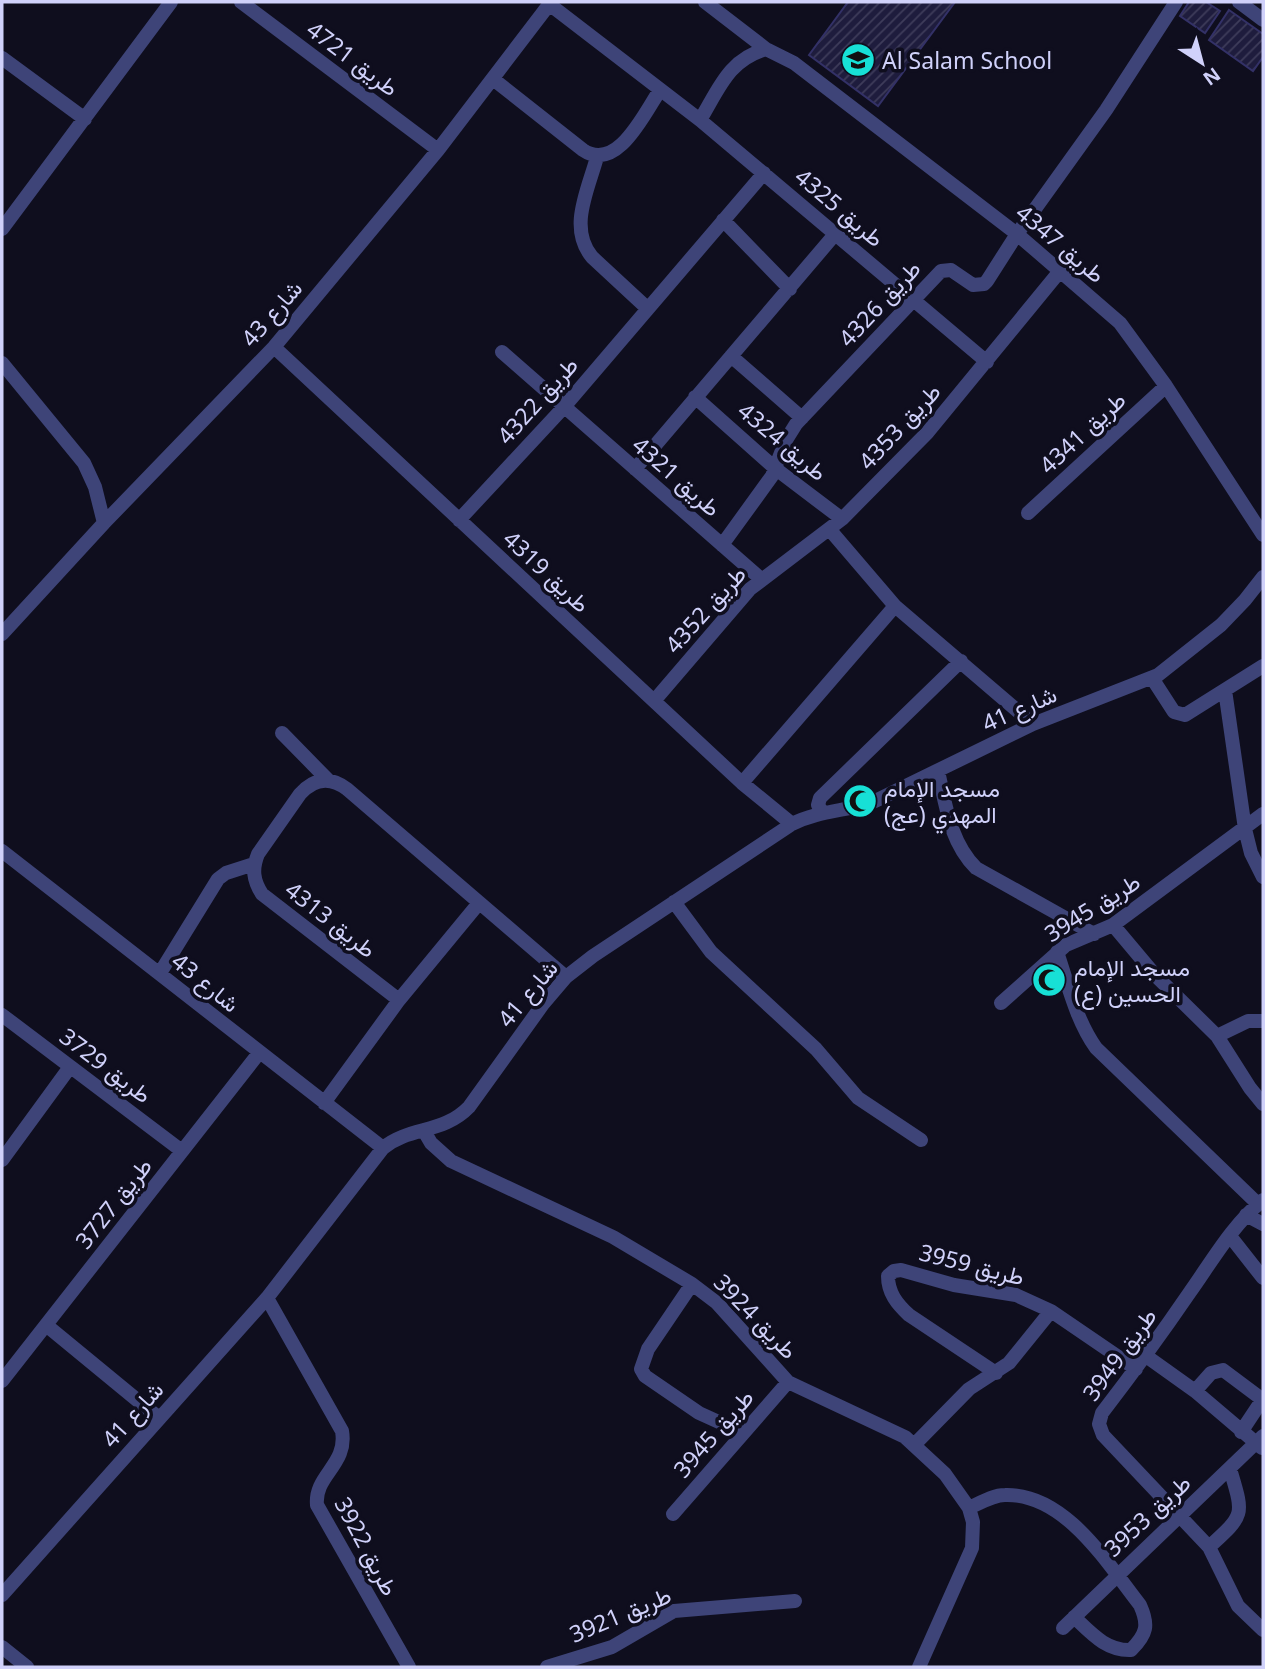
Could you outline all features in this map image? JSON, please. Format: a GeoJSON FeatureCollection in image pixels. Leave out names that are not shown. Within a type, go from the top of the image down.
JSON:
{"type":"FeatureCollection","features":[{"type":"Feature","properties":{"kind":"street"},"geometry":{"type":"LineString","coordinates":[[2,229],[171,2]]}},
{"type":"Feature","properties":{"kind":"street","name":"طريق 4721"},"geometry":{"type":"LineString","coordinates":[[241,2],[438,150]]}},
{"type":"Feature","properties":{"kind":"street","name":"طريق 4347"},"geometry":{"type":"LineString","coordinates":[[705,2],[766,49],[794,63],[1017,234],[1120,323],[1166,386],[1263,536]]}},
{"type":"Feature","properties":{"kind":"street","name":"طريق 4326"},"geometry":{"type":"LineString","coordinates":[[722,545],[776,468],[786,440],[802,418],[944,269],[951,270],[973,285],[984,284],[1106,110],[1176,2]]}},
{"type":"Feature","properties":{"kind":"street"},"geometry":{"type":"LineString","coordinates":[[1239,2],[1263,20]]}},
{"type":"Feature","properties":{"kind":"street","name":"شارع 43"},"geometry":{"type":"LineString","coordinates":[[2,634],[104,523],[274,347],[438,150],[550,3]]}},
{"type":"Feature","properties":{"kind":"street","name":"طريق 4325"},"geometry":{"type":"LineString","coordinates":[[550,3],[700,120],[987,362]]}},
{"type":"Feature","properties":{"kind":"street"},"geometry":{"type":"LineString","coordinates":[[700,120],[736,63],[748,54],[766,49]]}},
{"type":"Feature","properties":{"kind":"street"},"geometry":{"type":"LineString","coordinates":[[2,58],[85,119]]}},
{"type":"Feature","properties":{"kind":"street"},"geometry":{"type":"LineString","coordinates":[[493,79],[583,150],[597,157],[619,149],[660,90]]}},
{"type":"Feature","properties":{"kind":"street"},"geometry":{"type":"LineString","coordinates":[[597,157],[579,225],[580,237],[584,248],[592,257],[647,308]]}},
{"type":"Feature","properties":{"kind":"street","name":"طريق 4322"},"geometry":{"type":"LineString","coordinates":[[459,520],[564,407],[764,173]]}},
{"type":"Feature","properties":{"kind":"street"},"geometry":{"type":"LineString","coordinates":[[723,220],[790,289]]}},
{"type":"Feature","properties":{"kind":"street"},"geometry":{"type":"LineString","coordinates":[[635,469],[836,233]]}},
{"type":"Feature","properties":{"kind":"street","name":"طريق 4353"},"geometry":{"type":"LineString","coordinates":[[830,530],[926,433],[1060,271]]}},
{"type":"Feature","properties":{"kind":"street","name":"طريق 4319"},"geometry":{"type":"LineString","coordinates":[[274,347],[742,783],[792,824]]}},
{"type":"Feature","properties":{"kind":"street","name":"طريق 4321"},"geometry":{"type":"LineString","coordinates":[[502,352],[761,579]]}},
{"type":"Feature","properties":{"kind":"street","name":"طريق 4324"},"geometry":{"type":"LineString","coordinates":[[731,356],[802,418]]}},
{"type":"Feature","properties":{"kind":"street"},"geometry":{"type":"LineString","coordinates":[[2,363],[84,463],[95,487],[104,523]]}},
{"type":"Feature","properties":{"kind":"street","name":"طريق 4341"},"geometry":{"type":"LineString","coordinates":[[1028,513],[1166,386]]}},
{"type":"Feature","properties":{"kind":"street","name":"طريق 4324"},"geometry":{"type":"LineString","coordinates":[[695,397],[776,468],[842,519]]}},
{"type":"Feature","properties":{"kind":"street"},"geometry":{"type":"LineString","coordinates":[[830,530],[895,606],[1033,724]]}},
{"type":"Feature","properties":{"kind":"street","name":"طريق 4352"},"geometry":{"type":"LineString","coordinates":[[654,701],[744,595],[761,579],[830,530]]}},
{"type":"Feature","properties":{"kind":"street","name":"شارع 41"},"geometry":{"type":"LineString","coordinates":[[2,1595],[267,1298],[383,1148],[404,1135],[449,1123],[469,1107],[543,1004],[566,977],[593,956],[792,824],[822,812],[849,809],[873,802],[1033,724],[1152,678],[1221,625],[1263,577]]}},
{"type":"Feature","properties":{"kind":"street"},"geometry":{"type":"LineString","coordinates":[[742,783],[895,606]]}},
{"type":"Feature","properties":{"kind":"street"},"geometry":{"type":"LineString","coordinates":[[822,812],[818,805],[820,798],[961,662]]}},
{"type":"Feature","properties":{"kind":"street"},"geometry":{"type":"LineString","coordinates":[[1152,678],[1174,712],[1181,716],[1263,666]]}},
{"type":"Feature","properties":{"kind":"street"},"geometry":{"type":"LineString","coordinates":[[1225,690],[1245,829],[1251,853],[1263,877]]}},
{"type":"Feature","properties":{"kind":"street"},"geometry":{"type":"LineString","coordinates":[[282,733],[328,780]]}},
{"type":"Feature","properties":{"kind":"street"},"geometry":{"type":"LineString","coordinates":[[938,771],[952,830],[965,857],[982,872],[1094,933]]}},
{"type":"Feature","properties":{"kind":"street"},"geometry":{"type":"LineString","coordinates":[[160,973],[218,879],[226,873],[254,864],[258,853],[308,786],[317,781],[328,780],[347,789],[566,977]]}},
{"type":"Feature","properties":{"kind":"street","name":"طريق 3945"},"geometry":{"type":"LineString","coordinates":[[1001,1003],[1057,952],[1076,940],[1113,925],[1263,814]]}},
{"type":"Feature","properties":{"kind":"street","name":"شارع 43"},"geometry":{"type":"LineString","coordinates":[[2,851],[383,1148]]}},
{"type":"Feature","properties":{"kind":"street","name":"طريق 4313"},"geometry":{"type":"LineString","coordinates":[[254,864],[253,875],[262,894],[399,1000]]}},
{"type":"Feature","properties":{"kind":"street"},"geometry":{"type":"LineString","coordinates":[[674,902],[711,952],[816,1049],[858,1098],[921,1140]]}},
{"type":"Feature","properties":{"kind":"street"},"geometry":{"type":"LineString","coordinates":[[324,1103],[399,1000],[479,903]]}},
{"type":"Feature","properties":{"kind":"street"},"geometry":{"type":"LineString","coordinates":[[1113,925],[1156,975],[1217,1036],[1263,1104]]}},
{"type":"Feature","properties":{"kind":"street"},"geometry":{"type":"LineString","coordinates":[[1057,952],[1079,1016],[1096,1048],[1261,1202]]}},
{"type":"Feature","properties":{"kind":"street","name":"طريق 3729"},"geometry":{"type":"LineString","coordinates":[[2,1015],[182,1152]]}},
{"type":"Feature","properties":{"kind":"street"},"geometry":{"type":"LineString","coordinates":[[1217,1036],[1248,1021],[1263,1021]]}},
{"type":"Feature","properties":{"kind":"street","name":"طريق 3727"},"geometry":{"type":"LineString","coordinates":[[2,1381],[259,1053]]}},
{"type":"Feature","properties":{"kind":"street"},"geometry":{"type":"LineString","coordinates":[[2,1160],[70,1067]]}},
{"type":"Feature","properties":{"kind":"street","name":"طريق 3924"},"geometry":{"type":"LineString","coordinates":[[424,1131],[431,1143],[452,1161],[613,1237],[692,1284],[717,1303],[788,1382],[895,1431],[945,1474],[969,1508]]}},
{"type":"Feature","properties":{"kind":"street","name":"طريق 3949"},"geometry":{"type":"LineString","coordinates":[[1261,1202],[1246,1215],[1230,1236],[1099,1419],[1100,1430],[1209,1547],[1238,1606],[1263,1630]]}},
{"type":"Feature","properties":{"kind":"street"},"geometry":{"type":"LineString","coordinates":[[1246,1215],[1263,1224]]}},
{"type":"Feature","properties":{"kind":"street"},"geometry":{"type":"LineString","coordinates":[[1230,1236],[1263,1278]]}},
{"type":"Feature","properties":{"kind":"street","name":"طريق 3959"},"geometry":{"type":"LineString","coordinates":[[996,1373],[909,1315],[897,1304],[888,1287],[888,1276],[901,1270],[954,1284],[1016,1295],[1051,1311],[1136,1369]]}},
{"type":"Feature","properties":{"kind":"street"},"geometry":{"type":"LineString","coordinates":[[692,1284],[648,1349],[641,1369],[645,1376],[699,1413],[743,1433]]}},
{"type":"Feature","properties":{"kind":"street","name":"طريق 3922"},"geometry":{"type":"LineString","coordinates":[[267,1298],[342,1431],[342,1452],[318,1488],[317,1505],[409,1667]]}},
{"type":"Feature","properties":{"kind":"street"},"geometry":{"type":"LineString","coordinates":[[914,1445],[961,1396],[1009,1363],[1051,1311]]}},
{"type":"Feature","properties":{"kind":"street"},"geometry":{"type":"LineString","coordinates":[[46,1325],[159,1418]]}},
{"type":"Feature","properties":{"kind":"street"},"geometry":{"type":"LineString","coordinates":[[1146,1356],[1195,1391],[1241,1432],[1261,1443]]}},
{"type":"Feature","properties":{"kind":"street"},"geometry":{"type":"LineString","coordinates":[[1195,1391],[1206,1376],[1223,1370],[1263,1399],[1241,1432]]}},
{"type":"Feature","properties":{"kind":"street","name":"طريق 3945"},"geometry":{"type":"LineString","coordinates":[[673,1514],[788,1382]]}},
{"type":"Feature","properties":{"kind":"street","name":"طريق 3953"},"geometry":{"type":"LineString","coordinates":[[1116,1575],[1140,1605],[1147,1620],[1147,1631],[1131,1650],[1117,1650],[1068,1623],[1116,1575],[1261,1443]]}},
{"type":"Feature","properties":{"kind":"street"},"geometry":{"type":"LineString","coordinates":[[1209,1547],[1231,1527],[1240,1514],[1239,1499],[1230,1469]]}},
{"type":"Feature","properties":{"kind":"street"},"geometry":{"type":"LineString","coordinates":[[919,1667],[968,1561],[974,1535],[969,1508],[1004,1495],[1031,1498],[1068,1517],[1116,1575]]}},
{"type":"Feature","properties":{"kind":"street","name":"طريق 3921"},"geometry":{"type":"LineString","coordinates":[[547,1667],[612,1647],[674,1611],[795,1601]]}},
{"type":"Feature","properties":{"kind":"street"},"geometry":{"type":"LineString","coordinates":[[2,1647],[27,1667]]}},
{"type":"Feature","properties":{"kind":"building"},"geometry":{"type":"Polygon","coordinates":[[[848,2],[955,2],[878,106],[809,55],[848,2]]]}},
{"type":"Feature","properties":{"kind":"building"},"geometry":{"type":"Polygon","coordinates":[[[1189,2],[1206,2],[1220,11],[1205,33],[1180,16],[1189,2]]]}},
{"type":"Feature","properties":{"kind":"building"},"geometry":{"type":"Polygon","coordinates":[[[1229,10],[1263,34],[1263,57],[1253,71],[1209,40],[1229,10]]]}},
{"type":"Feature","properties":{"kind":"place","name":"Al Salam School"},"geometry":{"type":"Point","coordinates":[858,60]}},
{"type":"Feature","properties":{"kind":"place","name":"مسجد الإمام المهدي (عج)"},"geometry":{"type":"Point","coordinates":[860,801]}},
{"type":"Feature","properties":{"kind":"place","name":"مسجد الإمام الحسين (ع)"},"geometry":{"type":"Point","coordinates":[1049,980]}}]}
